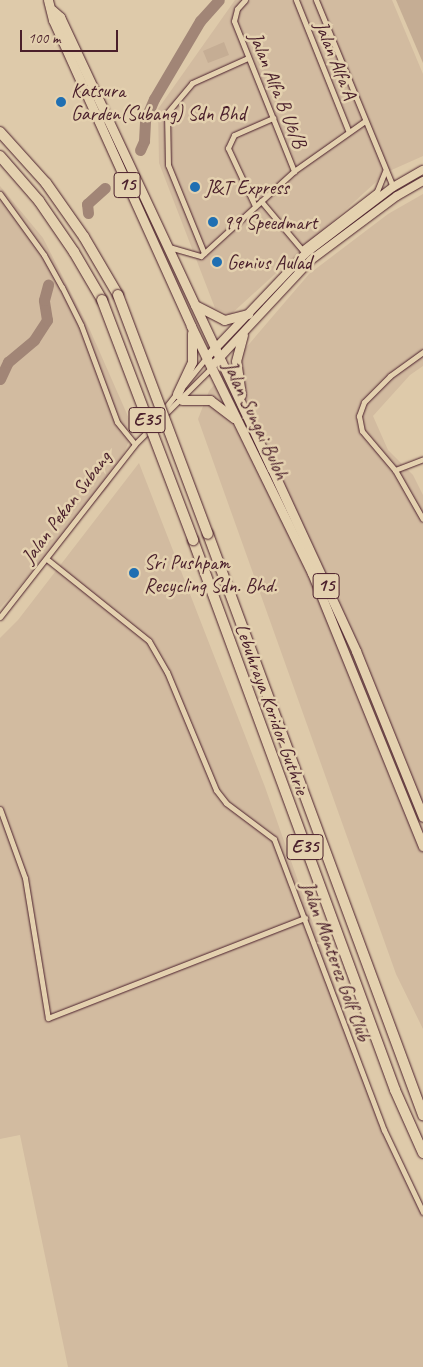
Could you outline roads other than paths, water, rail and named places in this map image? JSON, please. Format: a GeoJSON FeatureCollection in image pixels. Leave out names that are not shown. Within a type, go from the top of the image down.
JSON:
{"type":"FeatureCollection","features":[{"type":"Feature","properties":{"kind":"highway","name":"Jalan Sungai Buloh"},"geometry":{"type":"LineString","coordinates":[[50,4],[60,17],[356,651],[423,817]]}},
{"type":"Feature","properties":{"kind":"highway","name":"Jalan Sungai Buloh"},"geometry":{"type":"LineString","coordinates":[[50,4],[52,20],[191,326],[312,573],[423,846]]}},
{"type":"Feature","properties":{"kind":"highway","name":"Lebuhraya Koridor Guthrie"},"geometry":{"type":"LineString","coordinates":[[0,132],[46,183],[84,237],[118,295],[423,1115]]}},
{"type":"Feature","properties":{"kind":"highway","name":"Lebuhraya Koridor Guthrie"},"geometry":{"type":"LineString","coordinates":[[0,156],[39,201],[74,252],[102,300],[395,1090],[423,1153]]}},
{"type":"Feature","properties":{"kind":"highway"},"geometry":{"type":"LineString","coordinates":[[195,305],[216,319],[224,320],[248,314]]}},
{"type":"Feature","properties":{"kind":"highway"},"geometry":{"type":"LineString","coordinates":[[191,326],[192,362],[179,397],[210,400],[236,420]]}},
{"type":"Feature","properties":{"kind":"highway"},"geometry":{"type":"LineString","coordinates":[[240,400],[236,361],[244,335]]}},
{"type":"Feature","properties":{"kind":"main road"},"geometry":{"type":"LineString","coordinates":[[207,358],[304,251],[392,187],[423,170]]}},
{"type":"Feature","properties":{"kind":"main road"},"geometry":{"type":"LineString","coordinates":[[212,366],[244,335],[311,260],[397,196],[423,181]]}},
{"type":"Feature","properties":{"kind":"street","name":"Jalan Alfa B U6/B"},"geometry":{"type":"LineString","coordinates":[[245,0],[237,9],[234,21],[294,171]]}},
{"type":"Feature","properties":{"kind":"street","name":"Jalan Alfa A"},"geometry":{"type":"LineString","coordinates":[[296,0],[348,130]]}},
{"type":"Feature","properties":{"kind":"street"},"geometry":{"type":"LineString","coordinates":[[316,0],[392,187]]}},
{"type":"Feature","properties":{"kind":"street"},"geometry":{"type":"LineString","coordinates":[[204,253],[168,165],[167,113],[192,83],[248,58]]}},
{"type":"Feature","properties":{"kind":"street"},"geometry":{"type":"LineString","coordinates":[[255,206],[228,148],[234,135],[273,118]]}},
{"type":"Feature","properties":{"kind":"street"},"geometry":{"type":"LineString","coordinates":[[168,247],[194,256],[204,253],[294,171],[348,130],[365,121]]}},
{"type":"Feature","properties":{"kind":"street"},"geometry":{"type":"LineString","coordinates":[[261,201],[304,251],[379,189],[385,168]]}},
{"type":"Feature","properties":{"kind":"street"},"geometry":{"type":"LineString","coordinates":[[0,194],[2,200],[44,255],[62,287],[81,325],[117,422],[135,444]]}},
{"type":"Feature","properties":{"kind":"street"},"geometry":{"type":"LineString","coordinates":[[423,352],[390,376],[364,402],[359,416],[362,431],[371,444],[395,470],[423,519]]}},
{"type":"Feature","properties":{"kind":"street"},"geometry":{"type":"LineString","coordinates":[[179,397],[207,358]]}},
{"type":"Feature","properties":{"kind":"street"},"geometry":{"type":"LineString","coordinates":[[179,397],[212,366]]}},
{"type":"Feature","properties":{"kind":"street","name":"Jalan Pekan Subang"},"geometry":{"type":"LineString","coordinates":[[0,617],[48,560],[135,444],[158,419],[164,408],[179,397]]}},
{"type":"Feature","properties":{"kind":"street"},"geometry":{"type":"LineString","coordinates":[[395,470],[423,458]]}},
{"type":"Feature","properties":{"kind":"street","name":"Jalan Monterez Golf Club"},"geometry":{"type":"LineString","coordinates":[[48,560],[149,641],[167,672],[216,790],[226,803],[274,839],[384,1130],[423,1212]]}},
{"type":"Feature","properties":{"kind":"street"},"geometry":{"type":"LineString","coordinates":[[0,808],[25,878],[48,1018],[305,918]]}},
{"type":"Feature","properties":{"kind":"waterway"},"geometry":{"type":"LineString","coordinates":[[140,150],[144,141],[145,120],[154,99],[200,21],[219,0]]}},
{"type":"Feature","properties":{"kind":"waterway"},"geometry":{"type":"LineString","coordinates":[[88,213],[87,204],[105,188]]}},
{"type":"Feature","properties":{"kind":"waterway"},"geometry":{"type":"LineString","coordinates":[[0,379],[8,362],[34,340],[47,320],[44,300],[48,285]]}},
{"type":"Feature","properties":{"kind":"place","name":"Katsura Garden(Subang) Sdn Bhd"},"geometry":{"type":"Point","coordinates":[61,102]}},
{"type":"Feature","properties":{"kind":"place","name":"J&T Express"},"geometry":{"type":"Point","coordinates":[195,187]}},
{"type":"Feature","properties":{"kind":"place","name":"99 Speedmart"},"geometry":{"type":"Point","coordinates":[213,222]}},
{"type":"Feature","properties":{"kind":"place","name":"Genius Aulad"},"geometry":{"type":"Point","coordinates":[217,262]}},
{"type":"Feature","properties":{"kind":"place","name":"Sri Pushpam Recycling Sdn. Bhd."},"geometry":{"type":"Point","coordinates":[134,573]}}]}
